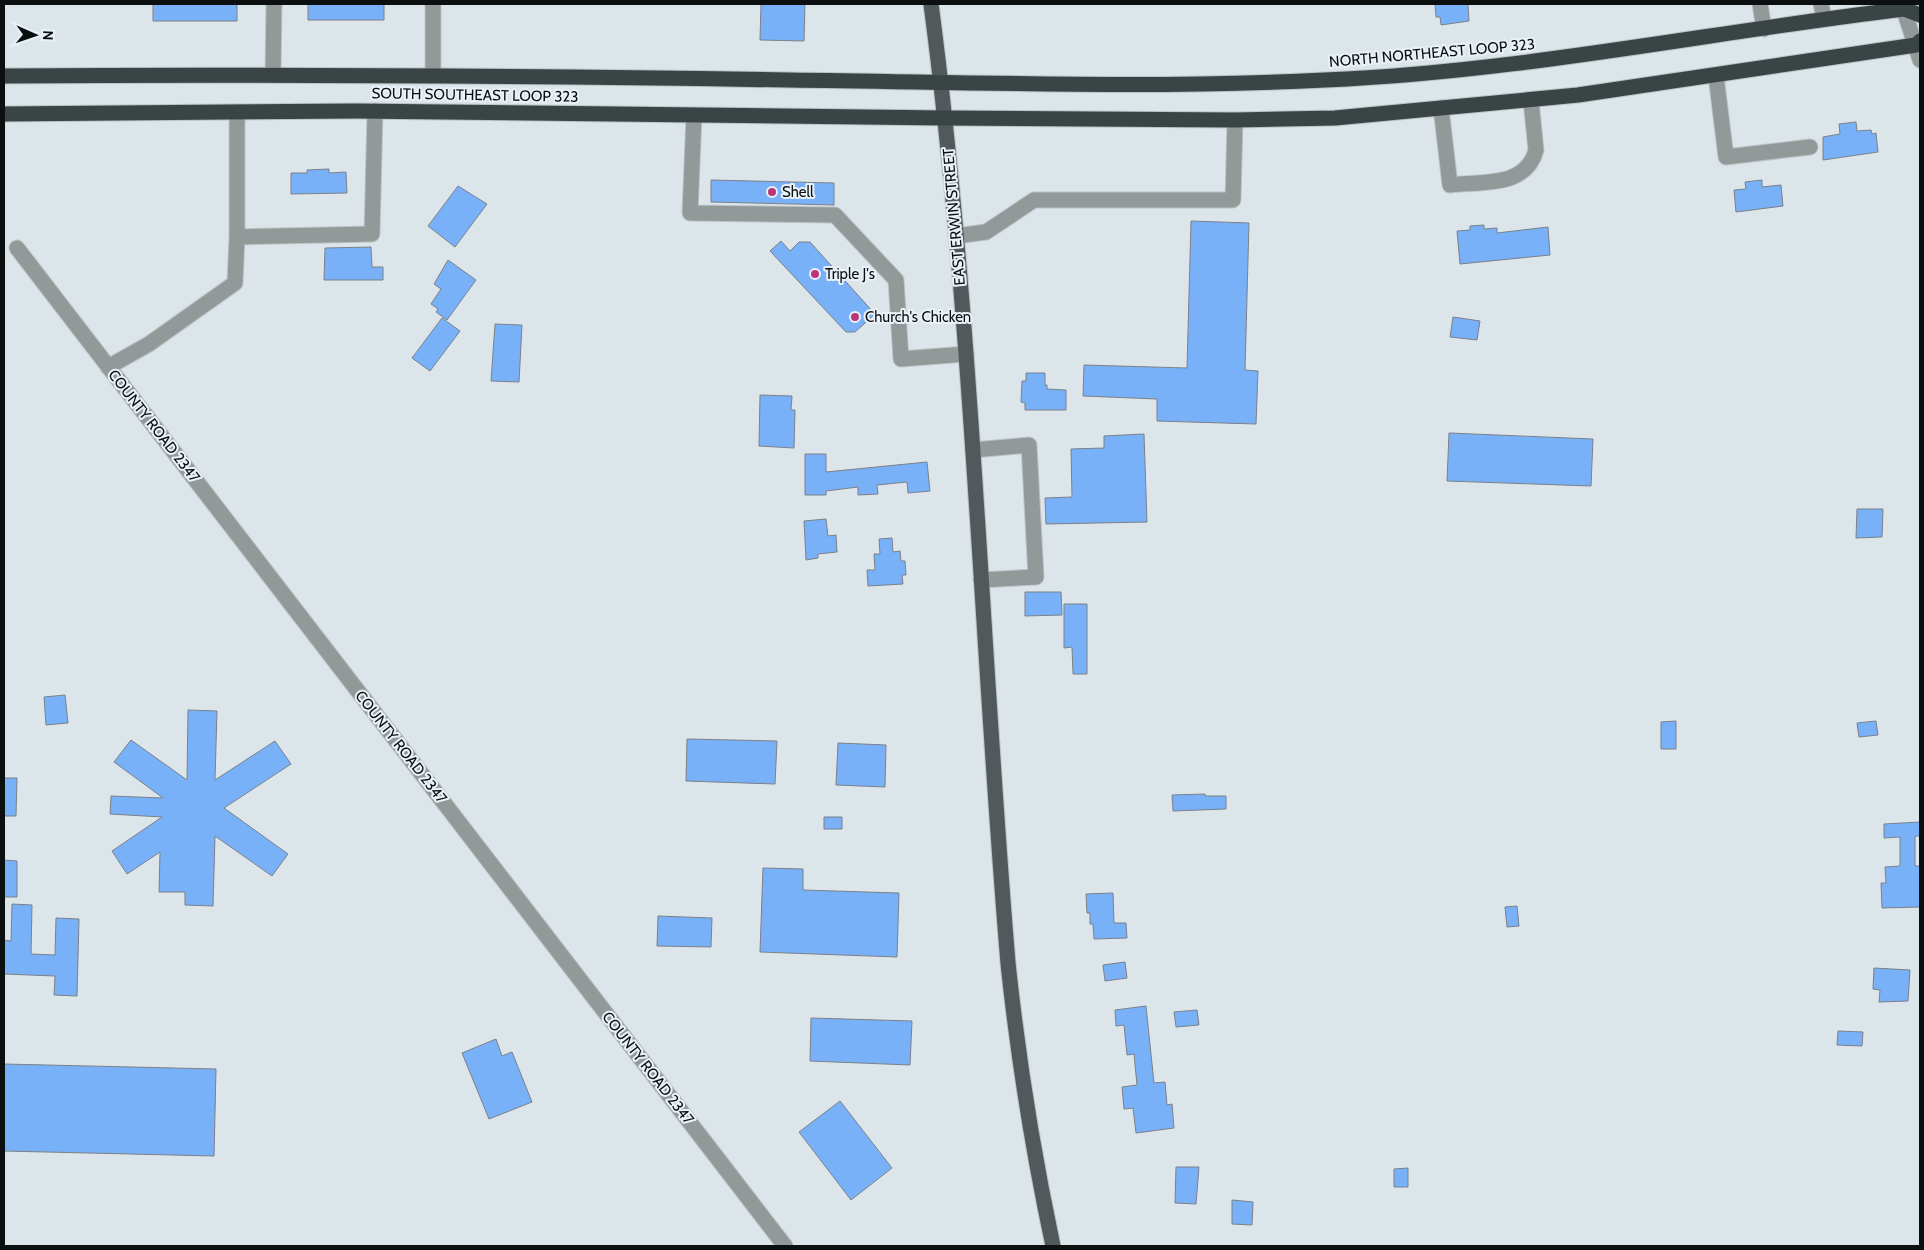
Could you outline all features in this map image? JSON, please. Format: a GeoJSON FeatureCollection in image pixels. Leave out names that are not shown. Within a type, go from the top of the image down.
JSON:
{"type":"FeatureCollection","features":[{"type":"Feature","properties":{"kind":"highway","name":"NORTH NORTHEAST LOOP 323"},"geometry":{"type":"LineString","coordinates":[[941,82],[1217,83],[1327,80],[1492,67],[1764,29],[1822,11],[1903,6],[1920,15]]}},
{"type":"Feature","properties":{"kind":"highway"},"geometry":{"type":"LineString","coordinates":[[945,118],[1235,120],[1335,118],[1531,100],[1919,49]]}},
{"type":"Feature","properties":{"kind":"highway","name":"SOUTH SOUTHEAST LOOP 323"},"geometry":{"type":"LineString","coordinates":[[4,76],[433,75],[941,82]]}},
{"type":"Feature","properties":{"kind":"highway","name":"SOUTH SOUTHEAST LOOP 323"},"geometry":{"type":"LineString","coordinates":[[4,114],[375,111],[945,118]]}},
{"type":"Feature","properties":{"kind":"main road","name":"EAST ERWIN STREET"},"geometry":{"type":"LineString","coordinates":[[931,4],[945,118],[966,354],[1003,900],[1016,1042],[1033,1145],[1053,1246]]}},
{"type":"Feature","properties":{"kind":"street"},"geometry":{"type":"LineString","coordinates":[[273,74],[274,4]]}},
{"type":"Feature","properties":{"kind":"street"},"geometry":{"type":"LineString","coordinates":[[433,4],[433,75]]}},
{"type":"Feature","properties":{"kind":"street"},"geometry":{"type":"LineString","coordinates":[[1760,4],[1764,29]]}},
{"type":"Feature","properties":{"kind":"street"},"geometry":{"type":"LineString","coordinates":[[1903,6],[1919,49]]}},
{"type":"Feature","properties":{"kind":"street"},"geometry":{"type":"LineString","coordinates":[[1716,76],[1726,157],[1810,147]]}},
{"type":"Feature","properties":{"kind":"street"},"geometry":{"type":"LineString","coordinates":[[1441,108],[1450,185],[1514,178],[1524,172],[1534,157],[1536,150],[1531,100]]}},
{"type":"Feature","properties":{"kind":"street"},"geometry":{"type":"LineString","coordinates":[[237,237],[372,234],[375,111]]}},
{"type":"Feature","properties":{"kind":"street"},"geometry":{"type":"LineString","coordinates":[[108,367],[150,344],[234,283],[237,237],[237,112]]}},
{"type":"Feature","properties":{"kind":"street"},"geometry":{"type":"LineString","coordinates":[[694,116],[690,213],[835,214],[896,280],[901,359],[966,354]]}},
{"type":"Feature","properties":{"kind":"street"},"geometry":{"type":"LineString","coordinates":[[956,236],[986,232],[1034,200],[1169,198],[1233,200],[1235,120]]}},
{"type":"Feature","properties":{"kind":"street","name":"COUNTY ROAD 2347"},"geometry":{"type":"LineString","coordinates":[[17,248],[785,1246]]}},
{"type":"Feature","properties":{"kind":"street"},"geometry":{"type":"LineString","coordinates":[[973,450],[1029,445],[1036,577],[981,580]]}},
{"type":"Feature","properties":{"kind":"building"},"geometry":{"type":"Polygon","coordinates":[[[153,4],[237,4],[237,21],[153,21],[153,4]]]}},
{"type":"Feature","properties":{"kind":"building"},"geometry":{"type":"Polygon","coordinates":[[[308,4],[384,4],[384,20],[308,20],[308,4]]]}},
{"type":"Feature","properties":{"kind":"building"},"geometry":{"type":"Polygon","coordinates":[[[761,4],[805,4],[804,41],[760,40],[761,4]]]}},
{"type":"Feature","properties":{"kind":"building"},"geometry":{"type":"Polygon","coordinates":[[[1435,4],[1468,4],[1469,21],[1441,25],[1440,17],[1436,17],[1435,4]]]}},
{"type":"Feature","properties":{"kind":"building"},"geometry":{"type":"Polygon","coordinates":[[[1856,122],[1857,131],[1871,130],[1872,134],[1876,133],[1878,152],[1823,160],[1823,137],[1840,134],[1839,124],[1856,122]]]}},
{"type":"Feature","properties":{"kind":"building"},"geometry":{"type":"Polygon","coordinates":[[[329,169],[329,173],[346,172],[347,193],[291,194],[291,173],[307,173],[307,170],[329,169]]]}},
{"type":"Feature","properties":{"kind":"building","name":"Shell"},"geometry":{"type":"Polygon","coordinates":[[[711,180],[834,183],[834,205],[711,202],[711,180]]]}},
{"type":"Feature","properties":{"kind":"building"},"geometry":{"type":"Polygon","coordinates":[[[1762,180],[1762,187],[1781,185],[1783,206],[1736,212],[1734,190],[1746,189],[1745,182],[1762,180]]]}},
{"type":"Feature","properties":{"kind":"building"},"geometry":{"type":"Polygon","coordinates":[[[458,186],[487,204],[455,247],[428,226],[458,186]]]}},
{"type":"Feature","properties":{"kind":"building"},"geometry":{"type":"Polygon","coordinates":[[[1191,221],[1249,223],[1245,370],[1258,371],[1256,424],[1157,421],[1157,399],[1083,396],[1084,365],[1187,368],[1191,221]]]}},
{"type":"Feature","properties":{"kind":"building"},"geometry":{"type":"Polygon","coordinates":[[[1484,225],[1484,229],[1497,228],[1497,233],[1548,227],[1550,255],[1460,264],[1457,231],[1470,230],[1470,226],[1484,225]]]}},
{"type":"Feature","properties":{"kind":"building","name":"Triple J's"},"geometry":{"type":"Polygon","coordinates":[[[781,241],[790,251],[799,242],[810,242],[875,314],[855,332],[846,332],[770,251],[781,241]]]}},
{"type":"Feature","properties":{"kind":"building"},"geometry":{"type":"Polygon","coordinates":[[[371,247],[372,267],[383,267],[383,280],[324,280],[325,248],[371,247]]]}},
{"type":"Feature","properties":{"kind":"building"},"geometry":{"type":"Polygon","coordinates":[[[448,260],[476,280],[447,320],[436,312],[438,309],[431,304],[441,289],[434,284],[448,260]]]}},
{"type":"Feature","properties":{"kind":"building"},"geometry":{"type":"Polygon","coordinates":[[[1453,317],[1480,321],[1477,340],[1450,337],[1453,317]]]}},
{"type":"Feature","properties":{"kind":"building"},"geometry":{"type":"Polygon","coordinates":[[[442,318],[460,331],[430,371],[412,358],[442,318]]]}},
{"type":"Feature","properties":{"kind":"building"},"geometry":{"type":"Polygon","coordinates":[[[495,324],[522,325],[519,382],[491,381],[495,324]]]}},
{"type":"Feature","properties":{"kind":"building"},"geometry":{"type":"Polygon","coordinates":[[[1026,373],[1045,373],[1047,389],[1066,390],[1066,410],[1025,410],[1025,403],[1021,402],[1022,381],[1026,381],[1026,373]]]}},
{"type":"Feature","properties":{"kind":"building"},"geometry":{"type":"Polygon","coordinates":[[[760,395],[792,396],[791,410],[795,410],[794,448],[759,446],[760,395]]]}},
{"type":"Feature","properties":{"kind":"building"},"geometry":{"type":"Polygon","coordinates":[[[1449,433],[1593,439],[1591,486],[1447,481],[1449,433]]]}},
{"type":"Feature","properties":{"kind":"building"},"geometry":{"type":"Polygon","coordinates":[[[1144,434],[1147,522],[1046,524],[1045,498],[1072,497],[1071,449],[1104,448],[1104,436],[1144,434]]]}},
{"type":"Feature","properties":{"kind":"building"},"geometry":{"type":"Polygon","coordinates":[[[805,454],[826,454],[826,472],[927,462],[930,491],[908,493],[907,482],[877,485],[878,494],[858,495],[858,487],[826,491],[826,495],[805,495],[805,454]]]}},
{"type":"Feature","properties":{"kind":"building"},"geometry":{"type":"Polygon","coordinates":[[[1857,509],[1883,509],[1882,537],[1856,538],[1857,509]]]}},
{"type":"Feature","properties":{"kind":"building"},"geometry":{"type":"Polygon","coordinates":[[[826,519],[828,536],[836,535],[837,552],[818,554],[818,558],[806,560],[804,521],[826,519]]]}},
{"type":"Feature","properties":{"kind":"building"},"geometry":{"type":"Polygon","coordinates":[[[892,538],[893,552],[900,551],[901,561],[905,561],[906,575],[902,575],[903,584],[868,586],[867,570],[875,570],[874,554],[880,554],[879,539],[892,538]]]}},
{"type":"Feature","properties":{"kind":"building"},"geometry":{"type":"Polygon","coordinates":[[[1025,592],[1061,592],[1062,615],[1025,616],[1025,592]]]}},
{"type":"Feature","properties":{"kind":"building"},"geometry":{"type":"Polygon","coordinates":[[[1064,604],[1087,604],[1087,674],[1073,674],[1072,647],[1064,648],[1064,604]]]}},
{"type":"Feature","properties":{"kind":"building"},"geometry":{"type":"Polygon","coordinates":[[[65,695],[68,723],[46,725],[44,697],[65,695]]]}},
{"type":"Feature","properties":{"kind":"building"},"geometry":{"type":"Polygon","coordinates":[[[188,710],[217,711],[215,780],[275,741],[291,764],[224,808],[288,854],[272,876],[215,836],[213,906],[185,905],[185,892],[159,892],[160,852],[127,874],[112,851],[162,817],[110,814],[111,796],[163,798],[114,762],[131,740],[187,780],[188,710]]]}},
{"type":"Feature","properties":{"kind":"building"},"geometry":{"type":"Polygon","coordinates":[[[1676,721],[1676,749],[1661,749],[1661,722],[1676,721]]]}},
{"type":"Feature","properties":{"kind":"building"},"geometry":{"type":"Polygon","coordinates":[[[1876,721],[1878,735],[1859,737],[1857,723],[1876,721]]]}},
{"type":"Feature","properties":{"kind":"building"},"geometry":{"type":"Polygon","coordinates":[[[687,739],[777,741],[775,784],[686,781],[687,739]]]}},
{"type":"Feature","properties":{"kind":"building"},"geometry":{"type":"Polygon","coordinates":[[[838,743],[886,745],[885,787],[836,785],[838,743]]]}},
{"type":"Feature","properties":{"kind":"building"},"geometry":{"type":"Polygon","coordinates":[[[4,778],[17,778],[16,816],[4,816],[4,778]]]}},
{"type":"Feature","properties":{"kind":"building"},"geometry":{"type":"Polygon","coordinates":[[[1205,794],[1205,796],[1226,796],[1226,809],[1173,811],[1172,795],[1205,794]]]}},
{"type":"Feature","properties":{"kind":"building"},"geometry":{"type":"Polygon","coordinates":[[[824,817],[842,817],[842,829],[824,829],[824,817]]]}},
{"type":"Feature","properties":{"kind":"building"},"geometry":{"type":"Polygon","coordinates":[[[1920,822],[1920,836],[1915,836],[1915,866],[1920,866],[1920,907],[1882,908],[1881,883],[1886,883],[1885,867],[1900,866],[1900,837],[1884,838],[1884,824],[1920,822]]]}},
{"type":"Feature","properties":{"kind":"building"},"geometry":{"type":"Polygon","coordinates":[[[4,860],[17,861],[17,897],[4,897],[4,860]]]}},
{"type":"Feature","properties":{"kind":"building"},"geometry":{"type":"Polygon","coordinates":[[[763,868],[803,869],[803,890],[899,893],[897,957],[760,952],[763,868]]]}},
{"type":"Feature","properties":{"kind":"building"},"geometry":{"type":"Polygon","coordinates":[[[1113,893],[1114,923],[1126,923],[1127,938],[1094,939],[1093,924],[1090,924],[1090,913],[1087,913],[1086,894],[1113,893]]]}},
{"type":"Feature","properties":{"kind":"building"},"geometry":{"type":"Polygon","coordinates":[[[12,904],[32,905],[31,954],[55,955],[56,918],[79,919],[77,996],[54,995],[55,976],[4,974],[4,940],[11,941],[12,904]]]}},
{"type":"Feature","properties":{"kind":"building"},"geometry":{"type":"Polygon","coordinates":[[[1517,906],[1519,926],[1507,927],[1505,907],[1517,906]]]}},
{"type":"Feature","properties":{"kind":"building"},"geometry":{"type":"Polygon","coordinates":[[[658,916],[712,918],[711,947],[657,946],[658,916]]]}},
{"type":"Feature","properties":{"kind":"building"},"geometry":{"type":"Polygon","coordinates":[[[1125,962],[1127,978],[1105,981],[1103,965],[1125,962]]]}},
{"type":"Feature","properties":{"kind":"building"},"geometry":{"type":"Polygon","coordinates":[[[1874,968],[1910,970],[1908,1001],[1879,1002],[1880,990],[1873,989],[1874,968]]]}},
{"type":"Feature","properties":{"kind":"building"},"geometry":{"type":"Polygon","coordinates":[[[1146,1006],[1154,1083],[1165,1082],[1167,1105],[1172,1104],[1174,1128],[1136,1133],[1133,1108],[1124,1109],[1122,1087],[1137,1085],[1134,1054],[1127,1055],[1124,1025],[1116,1026],[1115,1010],[1146,1006]]]}},
{"type":"Feature","properties":{"kind":"building"},"geometry":{"type":"Polygon","coordinates":[[[1197,1010],[1199,1025],[1176,1027],[1174,1012],[1197,1010]]]}},
{"type":"Feature","properties":{"kind":"building"},"geometry":{"type":"Polygon","coordinates":[[[811,1018],[912,1021],[910,1065],[810,1061],[811,1018]]]}},
{"type":"Feature","properties":{"kind":"building"},"geometry":{"type":"Polygon","coordinates":[[[1838,1031],[1863,1032],[1862,1046],[1837,1045],[1838,1031]]]}},
{"type":"Feature","properties":{"kind":"building"},"geometry":{"type":"Polygon","coordinates":[[[496,1039],[502,1056],[512,1052],[532,1102],[489,1119],[462,1053],[496,1039]]]}},
{"type":"Feature","properties":{"kind":"building"},"geometry":{"type":"Polygon","coordinates":[[[4,1064],[216,1069],[214,1156],[4,1151],[4,1064]]]}},
{"type":"Feature","properties":{"kind":"building"},"geometry":{"type":"Polygon","coordinates":[[[840,1101],[892,1168],[851,1200],[799,1132],[840,1101]]]}},
{"type":"Feature","properties":{"kind":"building"},"geometry":{"type":"Polygon","coordinates":[[[1176,1167],[1199,1167],[1196,1204],[1175,1203],[1176,1167]]]}},
{"type":"Feature","properties":{"kind":"building"},"geometry":{"type":"Polygon","coordinates":[[[1408,1168],[1408,1187],[1394,1187],[1394,1169],[1408,1168]]]}},
{"type":"Feature","properties":{"kind":"building"},"geometry":{"type":"Polygon","coordinates":[[[1232,1200],[1253,1202],[1252,1225],[1232,1224],[1232,1200]]]}},
{"type":"Feature","properties":{"kind":"place","name":"Shell"},"geometry":{"type":"Point","coordinates":[772,192]}},
{"type":"Feature","properties":{"kind":"place","name":"Triple J's"},"geometry":{"type":"Point","coordinates":[815,274]}},
{"type":"Feature","properties":{"kind":"place","name":"Church's Chicken"},"geometry":{"type":"Point","coordinates":[855,317]}}]}
